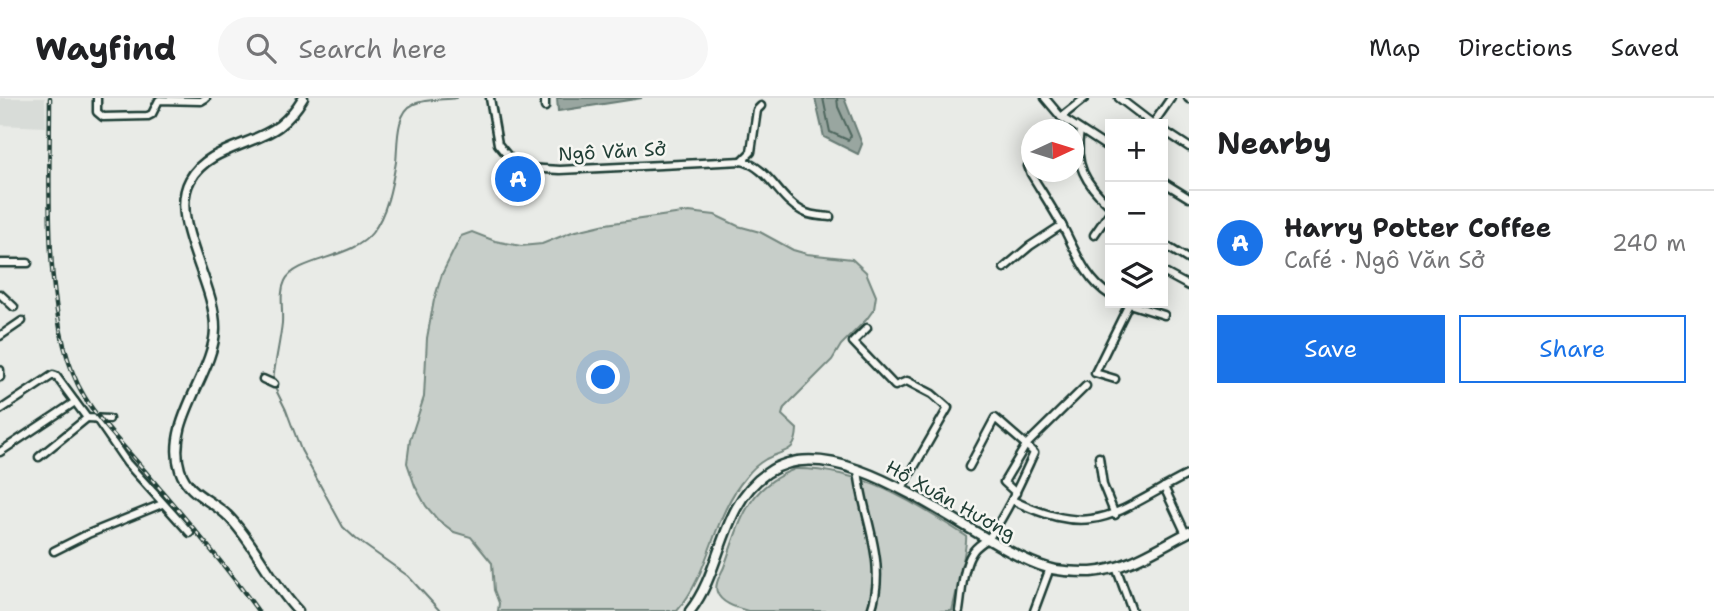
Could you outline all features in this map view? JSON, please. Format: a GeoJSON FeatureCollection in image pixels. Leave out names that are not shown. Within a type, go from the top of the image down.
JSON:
{"type":"FeatureCollection","features":[{"type":"Feature","properties":{"kind":"main road"},"geometry":{"type":"LineString","coordinates":[[298,611],[228,515],[201,498],[187,484],[180,471],[177,453],[178,433],[213,342],[215,326],[210,294],[186,222],[183,206],[187,187],[198,168],[278,127],[303,98]]}},
{"type":"Feature","properties":{"kind":"main road","name":"Hồ Xuân Hương"},"geometry":{"type":"LineString","coordinates":[[690,611],[713,568],[726,530],[739,504],[753,485],[767,473],[796,461],[831,463],[858,470],[902,488],[1023,558],[1049,568],[1091,572],[1116,567],[1187,533]]}},
{"type":"Feature","properties":{"kind":"street"},"geometry":{"type":"LineString","coordinates":[[97,98],[97,112],[103,117],[148,116],[152,114],[159,100],[201,101],[206,98]]}},
{"type":"Feature","properties":{"kind":"street"},"geometry":{"type":"LineString","coordinates":[[545,98],[545,107]]}},
{"type":"Feature","properties":{"kind":"street"},"geometry":{"type":"LineString","coordinates":[[1045,98],[1063,119]]}},
{"type":"Feature","properties":{"kind":"street"},"geometry":{"type":"LineString","coordinates":[[1061,117],[1085,98]]}},
{"type":"Feature","properties":{"kind":"street"},"geometry":{"type":"LineString","coordinates":[[1119,98],[1153,124],[1171,98]]}},
{"type":"Feature","properties":{"kind":"street","name":"Ngô Văn Sở"},"geometry":{"type":"LineString","coordinates":[[490,101],[498,144],[512,161],[536,170],[742,161]]}},
{"type":"Feature","properties":{"kind":"street"},"geometry":{"type":"LineString","coordinates":[[761,106],[757,110],[751,152],[742,161],[762,171],[800,211],[830,217]]}},
{"type":"Feature","properties":{"kind":"street"},"geometry":{"type":"LineString","coordinates":[[1084,133],[1105,146]]}},
{"type":"Feature","properties":{"kind":"street"},"geometry":{"type":"LineString","coordinates":[[1168,133],[1189,147]]}},
{"type":"Feature","properties":{"kind":"street"},"geometry":{"type":"LineString","coordinates":[[1084,175],[1093,190],[1105,201]]}},
{"type":"Feature","properties":{"kind":"street"},"geometry":{"type":"LineString","coordinates":[[1036,182],[1091,278],[1105,291]]}},
{"type":"Feature","properties":{"kind":"street"},"geometry":{"type":"LineString","coordinates":[[1168,185],[1189,198]]}},
{"type":"Feature","properties":{"kind":"street"},"geometry":{"type":"LineString","coordinates":[[1094,235],[1105,219]]}},
{"type":"Feature","properties":{"kind":"street"},"geometry":{"type":"LineString","coordinates":[[1004,268],[1030,246],[1062,225]]}},
{"type":"Feature","properties":{"kind":"street"},"geometry":{"type":"LineString","coordinates":[[1165,245],[1189,260]]}},
{"type":"Feature","properties":{"kind":"street"},"geometry":{"type":"LineString","coordinates":[[0,262],[28,264]]}},
{"type":"Feature","properties":{"kind":"street"},"geometry":{"type":"LineString","coordinates":[[1168,275],[1189,286]]}},
{"type":"Feature","properties":{"kind":"street"},"geometry":{"type":"LineString","coordinates":[[0,294],[15,307]]}},
{"type":"Feature","properties":{"kind":"street"},"geometry":{"type":"LineString","coordinates":[[1115,379],[1095,373],[1126,308]]}},
{"type":"Feature","properties":{"kind":"street"},"geometry":{"type":"LineString","coordinates":[[1143,308],[1164,315]]}},
{"type":"Feature","properties":{"kind":"street"},"geometry":{"type":"LineString","coordinates":[[0,336],[22,321]]}},
{"type":"Feature","properties":{"kind":"street"},"geometry":{"type":"LineString","coordinates":[[867,328],[853,342],[882,374],[895,386],[907,381],[932,394],[948,408],[902,488]]}},
{"type":"Feature","properties":{"kind":"street"},"geometry":{"type":"LineString","coordinates":[[0,370],[0,377]]}},
{"type":"Feature","properties":{"kind":"street"},"geometry":{"type":"LineString","coordinates":[[0,410],[51,375],[56,376],[87,418]]}},
{"type":"Feature","properties":{"kind":"street"},"geometry":{"type":"LineString","coordinates":[[263,379],[274,384]]}},
{"type":"Feature","properties":{"kind":"street"},"geometry":{"type":"LineString","coordinates":[[1086,386],[1026,445],[1004,482],[1014,497],[1041,514],[1068,520],[1105,518],[1189,474]]}},
{"type":"Feature","properties":{"kind":"street"},"geometry":{"type":"LineString","coordinates":[[0,452],[75,402]]}},
{"type":"Feature","properties":{"kind":"street"},"geometry":{"type":"LineString","coordinates":[[39,457],[87,418],[109,419]]}},
{"type":"Feature","properties":{"kind":"street"},"geometry":{"type":"LineString","coordinates":[[96,418],[127,463],[190,533]]}},
{"type":"Feature","properties":{"kind":"street"},"geometry":{"type":"LineString","coordinates":[[958,611],[965,569],[971,554],[978,544],[989,538],[1014,497],[1034,453],[995,418],[969,467]]}},
{"type":"Feature","properties":{"kind":"street"},"geometry":{"type":"LineString","coordinates":[[1099,457],[1103,485],[1115,515]]}},
{"type":"Feature","properties":{"kind":"street"},"geometry":{"type":"LineString","coordinates":[[858,470],[860,496],[877,559],[878,584],[870,611]]}},
{"type":"Feature","properties":{"kind":"street"},"geometry":{"type":"LineString","coordinates":[[1164,487],[1187,533]]}},
{"type":"Feature","properties":{"kind":"street"},"geometry":{"type":"LineString","coordinates":[[54,551],[162,504]]}},
{"type":"Feature","properties":{"kind":"street"},"geometry":{"type":"LineString","coordinates":[[1116,567],[1132,611]]}},
{"type":"Feature","properties":{"kind":"street"},"geometry":{"type":"LineString","coordinates":[[1034,611],[1049,568]]}},
{"type":"Feature","properties":{"kind":"shaded area"},"geometry":{"type":"Polygon","coordinates":[[[0,98],[45,98],[46,127],[0,125],[0,98]]]}},
{"type":"Feature","properties":{"kind":"shaded area"},"geometry":{"type":"Polygon","coordinates":[[[689,212],[715,215],[738,226],[760,232],[793,250],[852,259],[866,272],[876,296],[874,309],[841,345],[832,360],[784,408],[782,415],[797,429],[792,447],[758,465],[735,492],[697,579],[677,611],[498,611],[492,563],[471,537],[454,532],[437,519],[415,486],[407,463],[410,440],[424,397],[427,338],[442,274],[461,236],[472,232],[495,241],[521,246],[542,244],[572,232],[606,224],[689,212]]]}},
{"type":"Feature","properties":{"kind":"shaded area"},"geometry":{"type":"Polygon","coordinates":[[[795,469],[842,474],[885,489],[966,536],[952,611],[748,611],[722,600],[716,589],[717,582],[747,508],[765,486],[795,469]]]}},
{"type":"Feature","properties":{"kind":"water"},"geometry":{"type":"Polygon","coordinates":[[[557,98],[642,98],[558,111],[557,98]]]}},
{"type":"Feature","properties":{"kind":"water"},"geometry":{"type":"Polygon","coordinates":[[[815,98],[844,98],[862,144],[858,154],[824,137],[815,98]]]}},
{"type":"Feature","properties":{"kind":"waterway"},"geometry":{"type":"LineString","coordinates":[[273,381],[285,281],[300,267],[352,248],[372,233],[382,217],[388,199],[403,114],[419,102],[457,98]]}},
{"type":"Feature","properties":{"kind":"waterway"},"geometry":{"type":"LineString","coordinates":[[274,386],[301,450],[343,527],[408,576],[440,611]]}},
{"type":"Feature","properties":{"kind":"railway"},"geometry":{"type":"LineString","coordinates":[[50,98],[49,210],[54,292],[70,366],[97,416],[202,539],[258,611]]}},
{"type":"Feature","properties":{"kind":"place","name":"Harry Potter Coffee"},"geometry":{"type":"Point","coordinates":[518,179]}}]}
